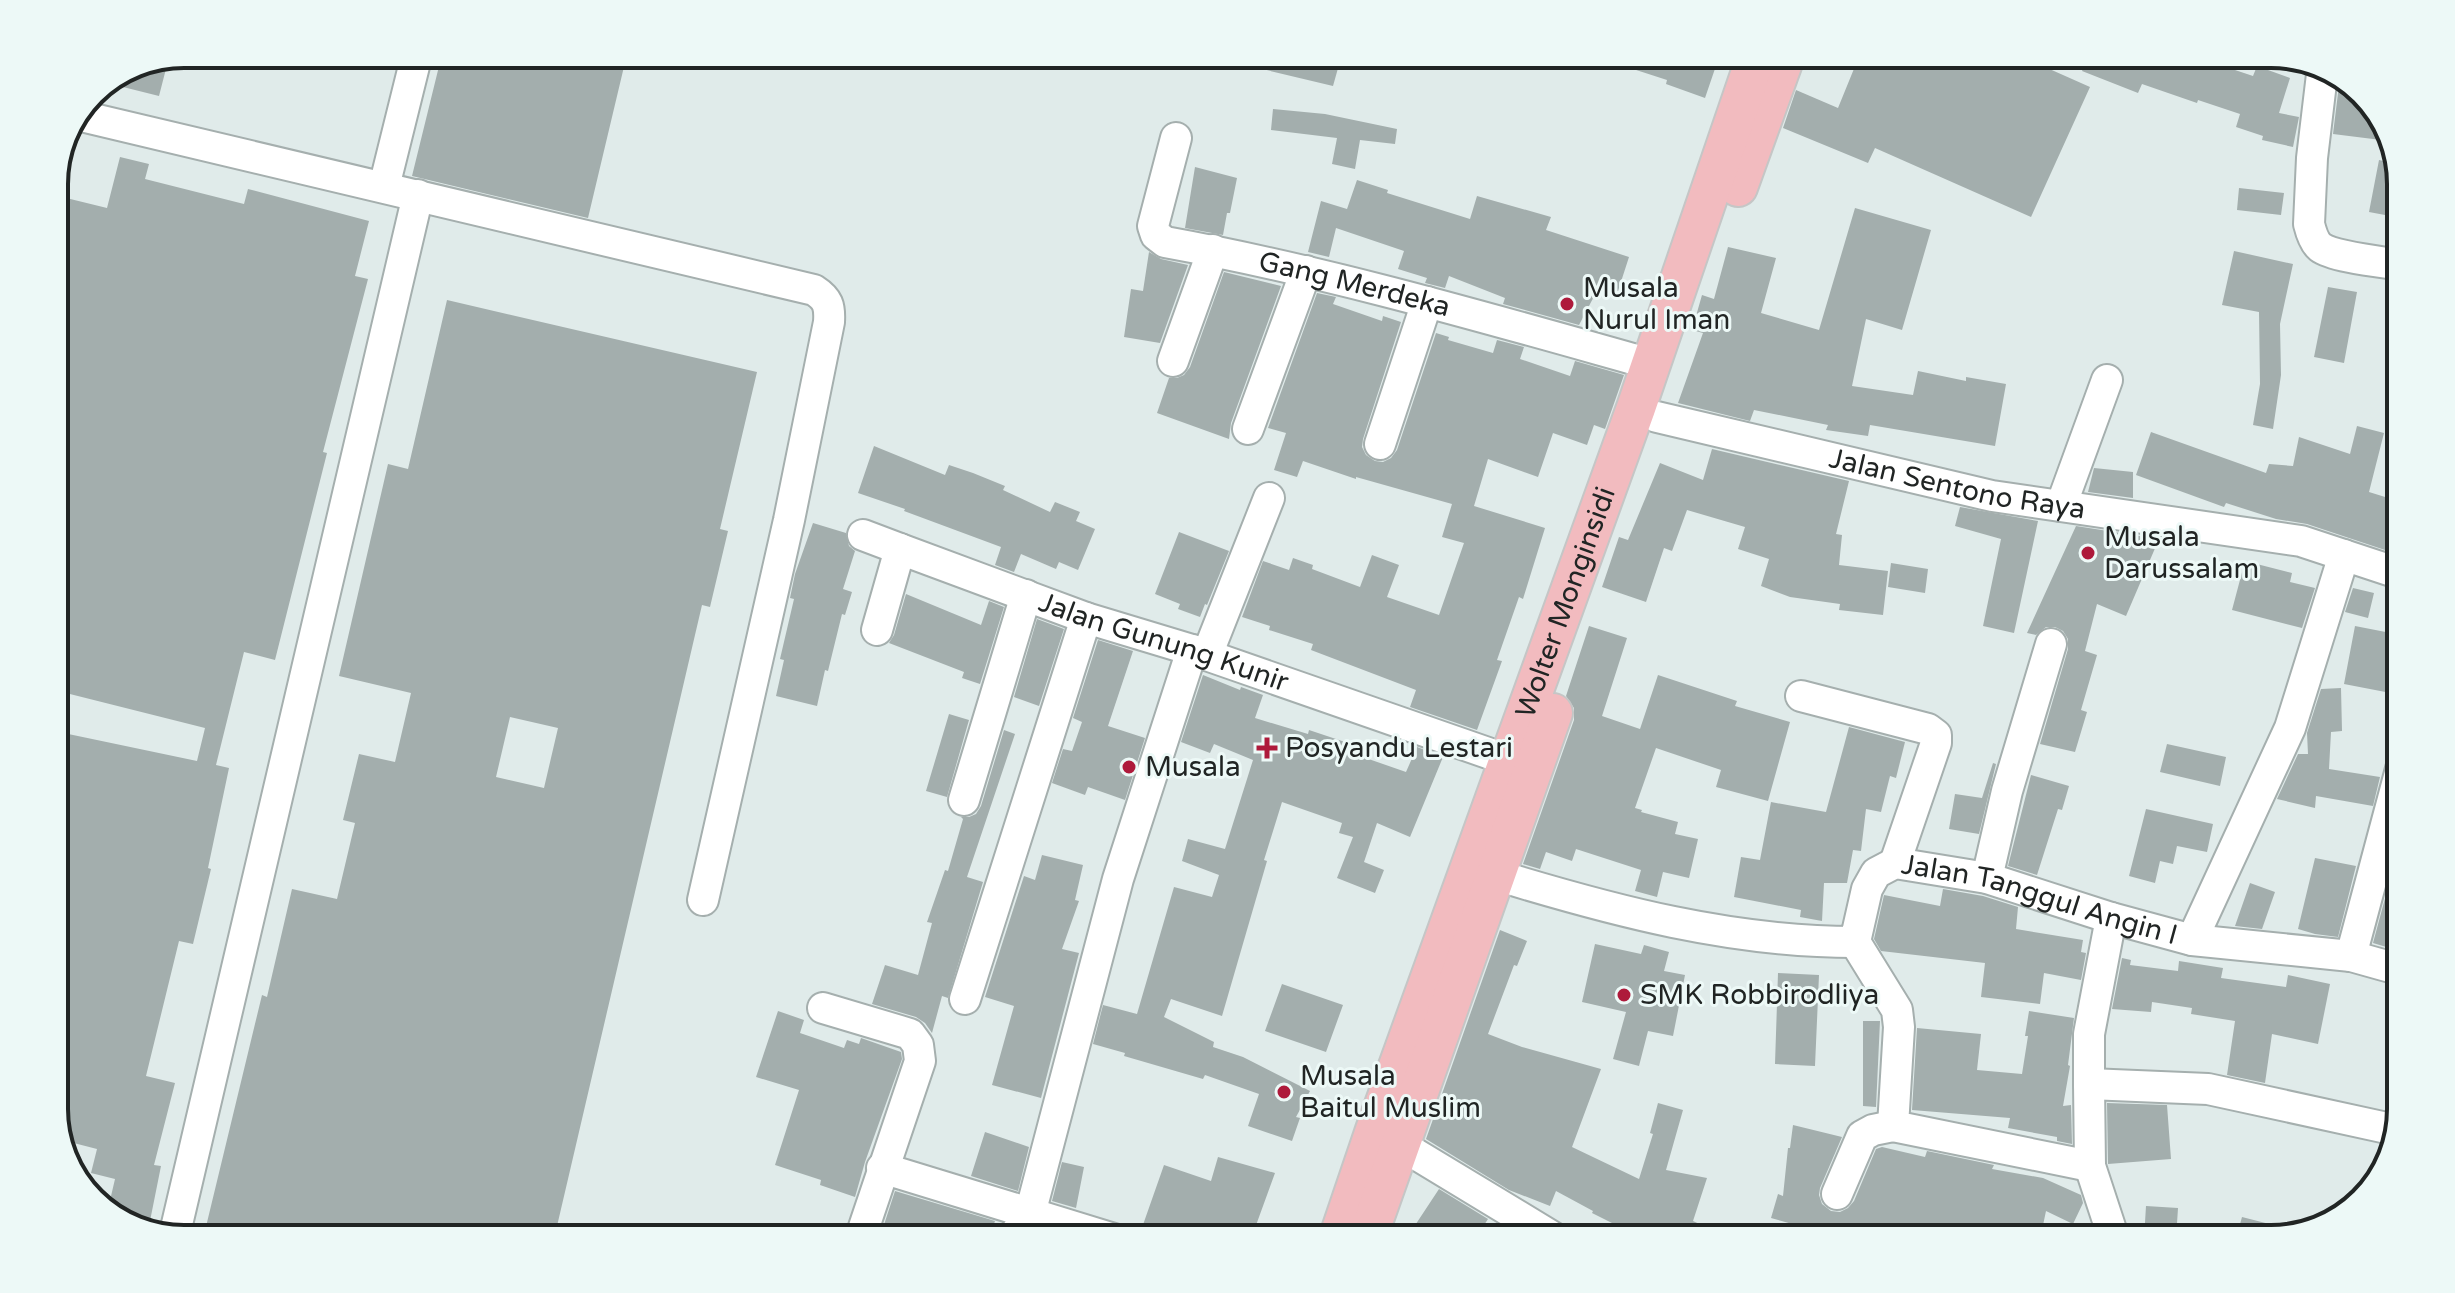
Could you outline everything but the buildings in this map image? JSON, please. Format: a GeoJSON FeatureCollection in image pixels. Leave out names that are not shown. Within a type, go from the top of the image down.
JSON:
{"type":"FeatureCollection","features":[{"type":"Feature","properties":{"kind":"main road","name":"Wolter Monginsidi"},"geometry":{"type":"LineString","coordinates":[[1372,1225],[1657,417],[1664,346],[1753,68]]}},
{"type":"Feature","properties":{"kind":"main road","name":"Wolter Monginsidi"},"geometry":{"type":"LineString","coordinates":[[1343,1225],[1508,760],[1664,346],[1780,68]]}},
{"type":"Feature","properties":{"kind":"street"},"geometry":{"type":"LineString","coordinates":[[384,187],[414,68]]}},
{"type":"Feature","properties":{"kind":"street"},"geometry":{"type":"LineString","coordinates":[[2321,80],[2312,158],[2309,224],[2312,234],[2320,247],[2334,253],[2387,262]]}},
{"type":"Feature","properties":{"kind":"street"},"geometry":{"type":"LineString","coordinates":[[89,118],[814,290],[825,297],[829,304],[829,322],[789,520],[703,900]]}},
{"type":"Feature","properties":{"kind":"street","name":"Gang Merdeka"},"geometry":{"type":"LineString","coordinates":[[1176,138],[1153,226],[1156,235],[1165,242],[1306,271],[1427,302],[1664,346]]}},
{"type":"Feature","properties":{"kind":"street"},"geometry":{"type":"LineString","coordinates":[[177,1225],[418,195]]}},
{"type":"Feature","properties":{"kind":"street"},"geometry":{"type":"LineString","coordinates":[[1173,361],[1213,250]]}},
{"type":"Feature","properties":{"kind":"street"},"geometry":{"type":"LineString","coordinates":[[1248,429],[1306,271]]}},
{"type":"Feature","properties":{"kind":"street"},"geometry":{"type":"LineString","coordinates":[[1380,444],[1427,302]]}},
{"type":"Feature","properties":{"kind":"street"},"geometry":{"type":"LineString","coordinates":[[2061,506],[2107,380]]}},
{"type":"Feature","properties":{"kind":"street","name":"Jalan Sentono Raya"},"geometry":{"type":"LineString","coordinates":[[1657,417],[1992,496],[2301,541],[2387,564]]}},
{"type":"Feature","properties":{"kind":"street"},"geometry":{"type":"LineString","coordinates":[[1022,1225],[1030,1214],[1118,879],[1200,653],[1269,498]]}},
{"type":"Feature","properties":{"kind":"street","name":"Jalan Gunung Kunir"},"geometry":{"type":"LineString","coordinates":[[863,535],[1086,618],[1200,653],[1508,760]]}},
{"type":"Feature","properties":{"kind":"street"},"geometry":{"type":"LineString","coordinates":[[877,630],[900,549]]}},
{"type":"Feature","properties":{"kind":"street"},"geometry":{"type":"LineString","coordinates":[[2192,940],[2290,728],[2344,555]]}},
{"type":"Feature","properties":{"kind":"street"},"geometry":{"type":"LineString","coordinates":[[964,800],[1026,595]]}},
{"type":"Feature","properties":{"kind":"street"},"geometry":{"type":"LineString","coordinates":[[965,999],[1086,618]]}},
{"type":"Feature","properties":{"kind":"street"},"geometry":{"type":"LineString","coordinates":[[1987,878],[2007,791],[2051,644]]}},
{"type":"Feature","properties":{"kind":"street"},"geometry":{"type":"LineString","coordinates":[[1801,696],[1928,729],[1936,735],[1936,743],[1895,863]]}},
{"type":"Feature","properties":{"kind":"street"},"geometry":{"type":"LineString","coordinates":[[2351,956],[2387,821]]}},
{"type":"Feature","properties":{"kind":"street","name":"Jalan Tanggul Angin I"},"geometry":{"type":"LineString","coordinates":[[1855,942],[1867,889],[1876,873],[1895,863],[1987,878],[2192,940],[2351,956],[2387,966]]}},
{"type":"Feature","properties":{"kind":"street"},"geometry":{"type":"LineString","coordinates":[[1496,875],[1595,905],[1694,928],[1814,942],[1855,942],[1897,1010],[1899,1027],[1893,1126]]}},
{"type":"Feature","properties":{"kind":"street"},"geometry":{"type":"LineString","coordinates":[[2109,1225],[2090,1166],[2089,1034],[2111,918]]}},
{"type":"Feature","properties":{"kind":"street"},"geometry":{"type":"LineString","coordinates":[[823,1008],[910,1034],[918,1045],[920,1061],[864,1225]]}},
{"type":"Feature","properties":{"kind":"street"},"geometry":{"type":"LineString","coordinates":[[2089,1084],[2208,1089],[2385,1128]]}},
{"type":"Feature","properties":{"kind":"street"},"geometry":{"type":"LineString","coordinates":[[1837,1194],[1862,1136],[1893,1126],[2090,1166]]}},
{"type":"Feature","properties":{"kind":"street"},"geometry":{"type":"LineString","coordinates":[[1399,1144],[1533,1225]]}},
{"type":"Feature","properties":{"kind":"street"},"geometry":{"type":"LineString","coordinates":[[882,1168],[1066,1225]]}},
{"type":"Feature","properties":{"kind":"place","name":"Musala Nurul Iman"},"geometry":{"type":"Point","coordinates":[1567,304]}},
{"type":"Feature","properties":{"kind":"place","name":"Musala Darussalam"},"geometry":{"type":"Point","coordinates":[2088,553]}},
{"type":"Feature","properties":{"kind":"place","name":"Posyandu Lestari"},"geometry":{"type":"Point","coordinates":[1267,748]}},
{"type":"Feature","properties":{"kind":"place","name":"Musala"},"geometry":{"type":"Point","coordinates":[1129,767]}},
{"type":"Feature","properties":{"kind":"place","name":"SMK Robbirodliya"},"geometry":{"type":"Point","coordinates":[1624,995]}},
{"type":"Feature","properties":{"kind":"place","name":"Musala Baitul Muslim"},"geometry":{"type":"Point","coordinates":[1284,1092]}}]}
